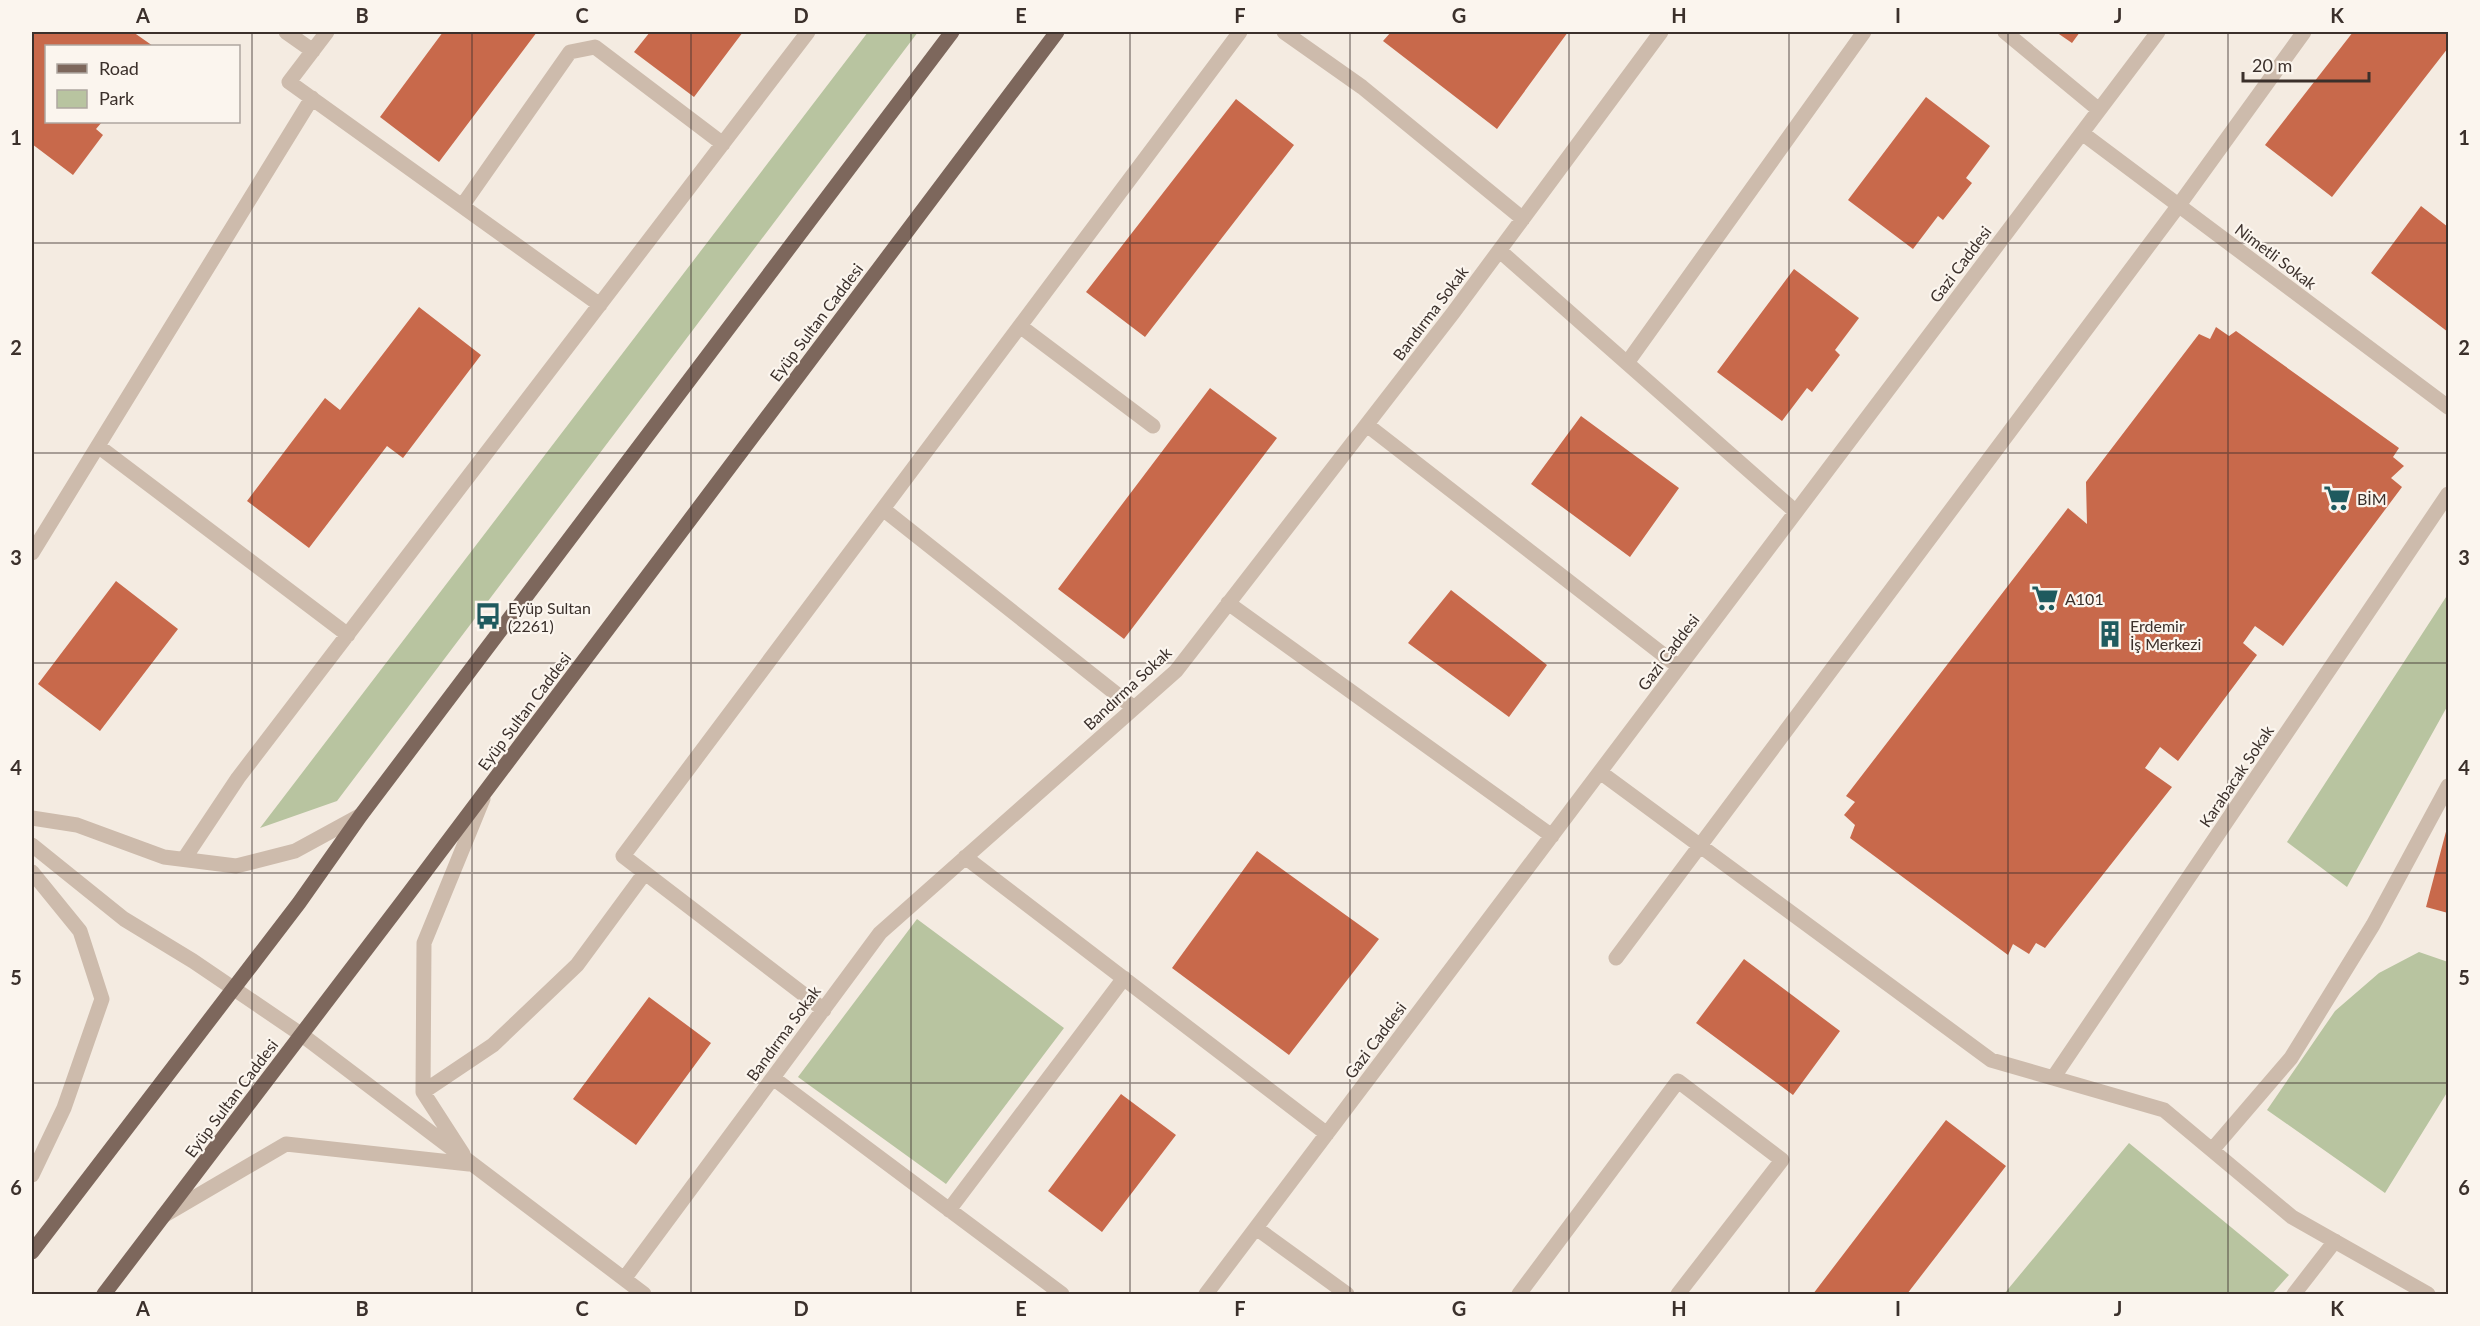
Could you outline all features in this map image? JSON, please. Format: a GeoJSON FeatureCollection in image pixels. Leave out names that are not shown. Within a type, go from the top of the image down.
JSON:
{"type":"FeatureCollection","features":[{"type":"Feature","properties":{"kind":"main road"},"geometry":{"type":"LineString","coordinates":[[32,1252],[231,987],[299,903],[361,815],[952,32]]}},
{"type":"Feature","properties":{"kind":"main road","name":"Eyüp Sultan Caddesi"},"geometry":{"type":"LineString","coordinates":[[104,1294],[302,1035],[1057,32]]}},
{"type":"Feature","properties":{"kind":"street"},"geometry":{"type":"LineString","coordinates":[[286,32],[313,51]]}},
{"type":"Feature","properties":{"kind":"street"},"geometry":{"type":"LineString","coordinates":[[327,32],[289,82],[600,305]]}},
{"type":"Feature","properties":{"kind":"street"},"geometry":{"type":"LineString","coordinates":[[184,859],[238,778],[808,32]]}},
{"type":"Feature","properties":{"kind":"street"},"geometry":{"type":"LineString","coordinates":[[824,1010],[623,856],[1240,32]]}},
{"type":"Feature","properties":{"kind":"street"},"geometry":{"type":"LineString","coordinates":[[1284,32],[1362,87],[1523,219]]}},
{"type":"Feature","properties":{"kind":"street","name":"Bandırma Sokak"},"geometry":{"type":"LineString","coordinates":[[624,1279],[880,933],[1176,671],[1500,251],[1661,32]]}},
{"type":"Feature","properties":{"kind":"street"},"geometry":{"type":"LineString","coordinates":[[1627,363],[1864,32]]}},
{"type":"Feature","properties":{"kind":"street"},"geometry":{"type":"LineString","coordinates":[[2005,32],[2099,110]]}},
{"type":"Feature","properties":{"kind":"street","name":"Gazi Caddesi"},"geometry":{"type":"LineString","coordinates":[[1206,1294],[2158,32]]}},
{"type":"Feature","properties":{"kind":"street"},"geometry":{"type":"LineString","coordinates":[[1616,958],[1702,847],[2179,205],[2304,32]]}},
{"type":"Feature","properties":{"kind":"street"},"geometry":{"type":"LineString","coordinates":[[462,206],[570,52],[594,47],[723,144]]}},
{"type":"Feature","properties":{"kind":"street"},"geometry":{"type":"LineString","coordinates":[[32,553],[312,98]]}},
{"type":"Feature","properties":{"kind":"street","name":"Nimetli Sokak"},"geometry":{"type":"LineString","coordinates":[[2082,133],[2448,407]]}},
{"type":"Feature","properties":{"kind":"street"},"geometry":{"type":"LineString","coordinates":[[1500,251],[1796,512]]}},
{"type":"Feature","properties":{"kind":"street"},"geometry":{"type":"LineString","coordinates":[[1020,326],[1153,426]]}},
{"type":"Feature","properties":{"kind":"street"},"geometry":{"type":"LineString","coordinates":[[1366,425],[1679,667]]}},
{"type":"Feature","properties":{"kind":"street"},"geometry":{"type":"LineString","coordinates":[[98,446],[348,635]]}},
{"type":"Feature","properties":{"kind":"street","name":"Karabacak Sokak"},"geometry":{"type":"LineString","coordinates":[[2054,1078],[2448,494]]}},
{"type":"Feature","properties":{"kind":"street"},"geometry":{"type":"LineString","coordinates":[[883,509],[1134,708]]}},
{"type":"Feature","properties":{"kind":"street"},"geometry":{"type":"LineString","coordinates":[[1228,603],[1552,836]]}},
{"type":"Feature","properties":{"kind":"street"},"geometry":{"type":"LineString","coordinates":[[1600,772],[1991,1060],[2163,1110],[2292,1217],[2428,1294]]}},
{"type":"Feature","properties":{"kind":"street"},"geometry":{"type":"LineString","coordinates":[[2211,1150],[2291,1058],[2373,925],[2448,786]]}},
{"type":"Feature","properties":{"kind":"street"},"geometry":{"type":"LineString","coordinates":[[469,1164],[423,1092],[424,943],[485,792]]}},
{"type":"Feature","properties":{"kind":"street"},"geometry":{"type":"LineString","coordinates":[[32,818],[76,825],[164,857],[237,866],[295,851],[361,815]]}},
{"type":"Feature","properties":{"kind":"street"},"geometry":{"type":"LineString","coordinates":[[32,845],[124,919],[302,1035],[469,1164],[644,1294]]}},
{"type":"Feature","properties":{"kind":"street"},"geometry":{"type":"LineString","coordinates":[[965,857],[1327,1134]]}},
{"type":"Feature","properties":{"kind":"street"},"geometry":{"type":"LineString","coordinates":[[32,872],[80,931],[102,999],[64,1108],[32,1175]]}},
{"type":"Feature","properties":{"kind":"street"},"geometry":{"type":"LineString","coordinates":[[423,1092],[493,1045],[577,965],[644,874]]}},
{"type":"Feature","properties":{"kind":"street"},"geometry":{"type":"LineString","coordinates":[[949,1210],[1124,978]]}},
{"type":"Feature","properties":{"kind":"street"},"geometry":{"type":"LineString","coordinates":[[773,1078],[1062,1294]]}},
{"type":"Feature","properties":{"kind":"street"},"geometry":{"type":"LineString","coordinates":[[1519,1294],[1678,1081],[1782,1160],[1678,1294]]}},
{"type":"Feature","properties":{"kind":"street"},"geometry":{"type":"LineString","coordinates":[[163,1216],[286,1144],[469,1164]]}},
{"type":"Feature","properties":{"kind":"street"},"geometry":{"type":"LineString","coordinates":[[1256,1228],[1347,1294]]}},
{"type":"Feature","properties":{"kind":"street"},"geometry":{"type":"LineString","coordinates":[[2294,1294],[2335,1241]]}},
{"type":"Feature","properties":{"kind":"green space"},"geometry":{"type":"Polygon","coordinates":[[[868,32],[918,32],[337,801],[260,828],[868,32]]]}},
{"type":"Feature","properties":{"kind":"green space"},"geometry":{"type":"Polygon","coordinates":[[[2448,594],[2448,705],[2347,887],[2287,842],[2448,594]]]}},
{"type":"Feature","properties":{"kind":"green space"},"geometry":{"type":"Polygon","coordinates":[[[917,919],[1064,1028],[946,1184],[798,1077],[917,919]]]}},
{"type":"Feature","properties":{"kind":"green space"},"geometry":{"type":"Polygon","coordinates":[[[2419,952],[2448,962],[2448,1091],[2385,1193],[2267,1110],[2335,1011],[2379,973],[2419,952]]]}},
{"type":"Feature","properties":{"kind":"green space"},"geometry":{"type":"Polygon","coordinates":[[[2129,1143],[2289,1275],[2272,1294],[2004,1294],[2129,1143]]]}},
{"type":"Feature","properties":{"kind":"building"},"geometry":{"type":"Polygon","coordinates":[[[32,32],[133,32],[152,45],[45,45],[45,123],[101,123],[96,129],[103,135],[73,175],[32,144],[32,32]]]}},
{"type":"Feature","properties":{"kind":"building"},"geometry":{"type":"Polygon","coordinates":[[[443,32],[537,32],[439,162],[380,117],[443,32]]]}},
{"type":"Feature","properties":{"kind":"building"},"geometry":{"type":"Polygon","coordinates":[[[650,32],[743,32],[694,97],[634,52],[650,32]]]}},
{"type":"Feature","properties":{"kind":"building"},"geometry":{"type":"Polygon","coordinates":[[[1391,32],[1568,32],[1497,129],[1383,41],[1391,32]]]}},
{"type":"Feature","properties":{"kind":"building"},"geometry":{"type":"Polygon","coordinates":[[[2056,32],[2080,32],[2072,43],[2056,32]]]}},
{"type":"Feature","properties":{"kind":"building"},"geometry":{"type":"Polygon","coordinates":[[[2353,32],[2448,32],[2448,48],[2332,197],[2265,145],[2353,32]]]}},
{"type":"Feature","properties":{"kind":"building"},"geometry":{"type":"Polygon","coordinates":[[[1926,97],[1990,146],[1966,178],[1972,183],[1943,220],[1938,216],[1913,249],[1848,200],[1926,97]]]}},
{"type":"Feature","properties":{"kind":"building"},"geometry":{"type":"Polygon","coordinates":[[[1236,99],[1294,145],[1145,337],[1086,292],[1236,99]]]}},
{"type":"Feature","properties":{"kind":"building"},"geometry":{"type":"Polygon","coordinates":[[[2421,206],[2448,227],[2448,332],[2371,273],[2421,206]]]}},
{"type":"Feature","properties":{"kind":"building"},"geometry":{"type":"Polygon","coordinates":[[[1794,269],[1859,318],[1835,350],[1840,355],[1812,392],[1807,388],[1782,421],[1717,372],[1794,269]]]}},
{"type":"Feature","properties":{"kind":"building"},"geometry":{"type":"Polygon","coordinates":[[[419,307],[481,355],[403,458],[387,446],[309,548],[247,501],[325,398],[340,410],[419,307]]]}},
{"type":"Feature","properties":{"kind":"building","name":"Erdemir İş Merkezi"},"geometry":{"type":"Polygon","coordinates":[[[2216,327],[2229,336],[2236,331],[2399,448],[2393,457],[2404,466],[2391,478],[2402,487],[2283,646],[2255,626],[2243,643],[2257,655],[2178,761],[2160,747],[2145,768],[2172,787],[2045,948],[2036,943],[2029,954],[2013,944],[2008,955],[1850,838],[1855,825],[1844,815],[1855,802],[1846,796],[2068,508],[2087,524],[2086,482],[2199,334],[2210,339],[2216,327]]]}},
{"type":"Feature","properties":{"kind":"building"},"geometry":{"type":"Polygon","coordinates":[[[1210,388],[1277,438],[1124,639],[1058,589],[1210,388]]]}},
{"type":"Feature","properties":{"kind":"building"},"geometry":{"type":"Polygon","coordinates":[[[1581,416],[1679,488],[1630,557],[1531,484],[1581,416]]]}},
{"type":"Feature","properties":{"kind":"building"},"geometry":{"type":"Polygon","coordinates":[[[116,581],[178,629],[100,731],[38,684],[116,581]]]}},
{"type":"Feature","properties":{"kind":"building"},"geometry":{"type":"Polygon","coordinates":[[[1451,590],[1547,665],[1509,717],[1408,643],[1451,590]]]}},
{"type":"Feature","properties":{"kind":"building"},"geometry":{"type":"Polygon","coordinates":[[[2448,824],[2448,913],[2426,907],[2448,824]]]}},
{"type":"Feature","properties":{"kind":"building"},"geometry":{"type":"Polygon","coordinates":[[[1257,851],[1379,939],[1289,1055],[1172,968],[1257,851]]]}},
{"type":"Feature","properties":{"kind":"building"},"geometry":{"type":"Polygon","coordinates":[[[1744,959],[1840,1031],[1793,1095],[1696,1023],[1744,959]]]}},
{"type":"Feature","properties":{"kind":"building"},"geometry":{"type":"Polygon","coordinates":[[[649,997],[711,1043],[636,1145],[573,1099],[649,997]]]}},
{"type":"Feature","properties":{"kind":"building"},"geometry":{"type":"Polygon","coordinates":[[[1121,1094],[1176,1135],[1102,1232],[1048,1191],[1121,1094]]]}},
{"type":"Feature","properties":{"kind":"building"},"geometry":{"type":"Polygon","coordinates":[[[1946,1120],[2006,1166],[1907,1294],[1813,1294],[1946,1120]]]}},
{"type":"Feature","properties":{"kind":"place","name":"BİM"},"geometry":{"type":"Point","coordinates":[2337,498]}},
{"type":"Feature","properties":{"kind":"place","name":"A101"},"geometry":{"type":"Point","coordinates":[2045,598]}},
{"type":"Feature","properties":{"kind":"place","name":"Eyüp Sultan (2261)"},"geometry":{"type":"Point","coordinates":[488,616]}},
{"type":"Feature","properties":{"kind":"place","name":"Erdemir İş Merkezi"},"geometry":{"type":"Point","coordinates":[2110,634]}}]}
